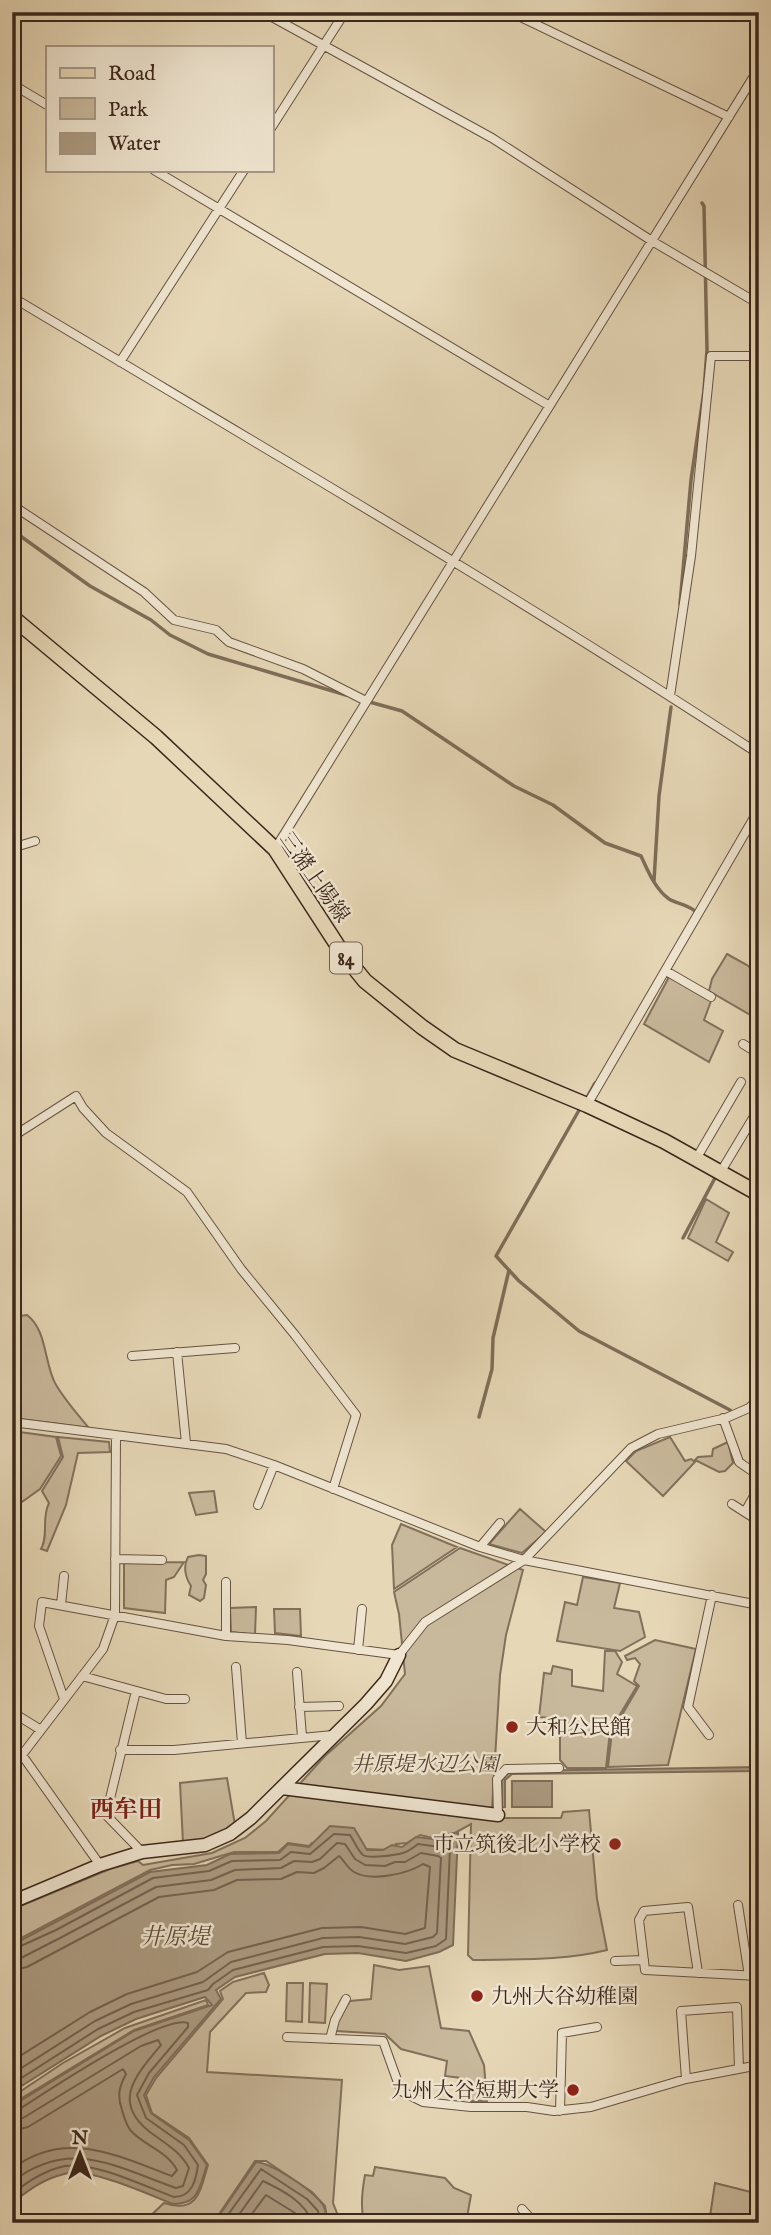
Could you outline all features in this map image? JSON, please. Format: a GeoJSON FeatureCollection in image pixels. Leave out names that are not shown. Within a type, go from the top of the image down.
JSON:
{"type":"FeatureCollection","features":[{"type":"Feature","properties":{"kind":"main road","name":"三潴上陽線"},"geometry":{"type":"LineString","coordinates":[[12,617],[156,737],[275,849],[343,954],[365,981],[383,996],[455,1050],[587,1105],[664,1141],[759,1194]]}},
{"type":"Feature","properties":{"kind":"street"},"geometry":{"type":"LineString","coordinates":[[263,12],[492,138],[652,241],[759,304]]}},
{"type":"Feature","properties":{"kind":"street"},"geometry":{"type":"LineString","coordinates":[[273,125],[345,12]]}},
{"type":"Feature","properties":{"kind":"street"},"geometry":{"type":"LineString","coordinates":[[510,12],[729,117]]}},
{"type":"Feature","properties":{"kind":"street"},"geometry":{"type":"LineString","coordinates":[[275,849],[759,68]]}},
{"type":"Feature","properties":{"kind":"street"},"geometry":{"type":"LineString","coordinates":[[12,84],[46,104]]}},
{"type":"Feature","properties":{"kind":"street"},"geometry":{"type":"LineString","coordinates":[[157,172],[548,405]]}},
{"type":"Feature","properties":{"kind":"street"},"geometry":{"type":"LineString","coordinates":[[120,362],[243,172]]}},
{"type":"Feature","properties":{"kind":"street"},"geometry":{"type":"LineString","coordinates":[[12,297],[234,429],[670,696],[759,754]]}},
{"type":"Feature","properties":{"kind":"street"},"geometry":{"type":"LineString","coordinates":[[670,696],[691,556],[710,356],[759,356]]}},
{"type":"Feature","properties":{"kind":"street"},"geometry":{"type":"LineString","coordinates":[[12,505],[144,592],[174,620],[216,630],[229,642],[303,669],[366,701]]}},
{"type":"Feature","properties":{"kind":"street"},"geometry":{"type":"LineString","coordinates":[[587,1105],[759,809]]}},
{"type":"Feature","properties":{"kind":"street"},"geometry":{"type":"LineString","coordinates":[[12,848],[35,841]]}},
{"type":"Feature","properties":{"kind":"street"},"geometry":{"type":"LineString","coordinates":[[666,971],[711,997]]}},
{"type":"Feature","properties":{"kind":"street"},"geometry":{"type":"LineString","coordinates":[[743,1044],[759,1054]]}},
{"type":"Feature","properties":{"kind":"street"},"geometry":{"type":"LineString","coordinates":[[696,1159],[741,1082]]}},
{"type":"Feature","properties":{"kind":"street"},"geometry":{"type":"LineString","coordinates":[[12,1137],[76,1096],[83,1108],[112,1138],[140,1155],[187,1192],[241,1269],[356,1415],[333,1489]]}},
{"type":"Feature","properties":{"kind":"street"},"geometry":{"type":"LineString","coordinates":[[720,1172],[757,1111],[747,1108]]}},
{"type":"Feature","properties":{"kind":"street"},"geometry":{"type":"LineString","coordinates":[[132,1356],[235,1348]]}},
{"type":"Feature","properties":{"kind":"street"},"geometry":{"type":"LineString","coordinates":[[177,1352],[186,1443]]}},
{"type":"Feature","properties":{"kind":"street"},"geometry":{"type":"LineString","coordinates":[[12,1902],[100,1865],[142,1852],[205,1845],[230,1834],[251,1818],[366,1704],[386,1681],[399,1655],[425,1622],[524,1560],[631,1448],[658,1434],[723,1418],[749,1408],[759,1399]]}},
{"type":"Feature","properties":{"kind":"street"},"geometry":{"type":"LineString","coordinates":[[723,1418],[739,1462],[759,1476]]}},
{"type":"Feature","properties":{"kind":"street"},"geometry":{"type":"LineString","coordinates":[[12,1422],[226,1449],[274,1465],[480,1547],[524,1560],[759,1605]]}},
{"type":"Feature","properties":{"kind":"street"},"geometry":{"type":"LineString","coordinates":[[12,1768],[103,1649],[115,1615],[116,1434]]}},
{"type":"Feature","properties":{"kind":"street"},"geometry":{"type":"LineString","coordinates":[[258,1505],[274,1465]]}},
{"type":"Feature","properties":{"kind":"street"},"geometry":{"type":"LineString","coordinates":[[745,1512],[759,1487]]}},
{"type":"Feature","properties":{"kind":"street"},"geometry":{"type":"LineString","coordinates":[[732,1504],[757,1520]]}},
{"type":"Feature","properties":{"kind":"street"},"geometry":{"type":"LineString","coordinates":[[480,1547],[500,1523]]}},
{"type":"Feature","properties":{"kind":"street"},"geometry":{"type":"LineString","coordinates":[[115,1559],[162,1560]]}},
{"type":"Feature","properties":{"kind":"street"},"geometry":{"type":"LineString","coordinates":[[61,1605],[64,1576]]}},
{"type":"Feature","properties":{"kind":"street"},"geometry":{"type":"LineString","coordinates":[[226,1582],[226,1636]]}},
{"type":"Feature","properties":{"kind":"street"},"geometry":{"type":"LineString","coordinates":[[709,1735],[688,1707],[712,1595]]}},
{"type":"Feature","properties":{"kind":"street"},"geometry":{"type":"LineString","coordinates":[[64,1699],[39,1626],[42,1602],[226,1636],[288,1640],[399,1655]]}},
{"type":"Feature","properties":{"kind":"street"},"geometry":{"type":"LineString","coordinates":[[358,1650],[362,1609]]}},
{"type":"Feature","properties":{"kind":"street"},"geometry":{"type":"LineString","coordinates":[[236,1667],[242,1743]]}},
{"type":"Feature","properties":{"kind":"street"},"geometry":{"type":"LineString","coordinates":[[297,1672],[302,1737]]}},
{"type":"Feature","properties":{"kind":"street"},"geometry":{"type":"LineString","coordinates":[[82,1676],[166,1699],[185,1699]]}},
{"type":"Feature","properties":{"kind":"street"},"geometry":{"type":"LineString","coordinates":[[136,1691],[106,1815],[142,1852]]}},
{"type":"Feature","properties":{"kind":"street"},"geometry":{"type":"LineString","coordinates":[[299,1707],[339,1706]]}},
{"type":"Feature","properties":{"kind":"street"},"geometry":{"type":"LineString","coordinates":[[12,1712],[41,1730]]}},
{"type":"Feature","properties":{"kind":"street"},"geometry":{"type":"LineString","coordinates":[[120,1750],[174,1750],[333,1734]]}},
{"type":"Feature","properties":{"kind":"street"},"geometry":{"type":"LineString","coordinates":[[22,1755],[100,1865]]}},
{"type":"Feature","properties":{"kind":"street"},"geometry":{"type":"LineString","coordinates":[[282,1788],[498,1815],[497,1779],[506,1769],[559,1768]]}},
{"type":"Feature","properties":{"kind":"street"},"geometry":{"type":"LineString","coordinates":[[698,1973],[688,1907],[644,1911],[639,1920],[645,1970],[698,1973],[754,1976],[738,1905]]}},
{"type":"Feature","properties":{"kind":"street"},"geometry":{"type":"LineString","coordinates":[[615,1961],[644,1960]]}},
{"type":"Feature","properties":{"kind":"street"},"geometry":{"type":"LineString","coordinates":[[330,2039],[335,2020],[346,1999]]}},
{"type":"Feature","properties":{"kind":"street"},"geometry":{"type":"LineString","coordinates":[[686,2079],[681,2011],[737,2007],[739,2069]]}},
{"type":"Feature","properties":{"kind":"street"},"geometry":{"type":"LineString","coordinates":[[560,2111],[562,2033],[597,2027]]}},
{"type":"Feature","properties":{"kind":"street"},"geometry":{"type":"LineString","coordinates":[[287,2037],[383,2041],[401,2091],[423,2102],[471,2107],[527,2106],[560,2111],[591,2107],[686,2079],[759,2065]]}},
{"type":"Feature","properties":{"kind":"street"},"geometry":{"type":"LineString","coordinates":[[522,2209],[531,2219],[548,2223]]}},
{"type":"Feature","properties":{"kind":"green space"},"geometry":{"type":"Polygon","coordinates":[[[727,954],[759,975],[759,1020],[709,991],[712,979],[727,954]]]}},
{"type":"Feature","properties":{"kind":"green space"},"geometry":{"type":"Polygon","coordinates":[[[669,977],[711,1001],[704,1020],[723,1031],[709,1062],[644,1024],[669,977]]]}},
{"type":"Feature","properties":{"kind":"green space"},"geometry":{"type":"Polygon","coordinates":[[[706,1199],[729,1213],[716,1242],[733,1252],[728,1261],[688,1238],[706,1199]]]}},
{"type":"Feature","properties":{"kind":"green space"},"geometry":{"type":"Polygon","coordinates":[[[27,1315],[42,1338],[55,1383],[89,1428],[12,1418],[12,1317],[27,1315]]]}},
{"type":"Feature","properties":{"kind":"green space"},"geometry":{"type":"Polygon","coordinates":[[[12,1431],[56,1437],[61,1456],[40,1489],[12,1509],[12,1431]]]}},
{"type":"Feature","properties":{"kind":"green space"},"geometry":{"type":"Polygon","coordinates":[[[58,1437],[109,1442],[110,1452],[78,1453],[66,1505],[47,1551],[41,1549],[49,1503],[42,1491],[63,1457],[58,1437]]]}},
{"type":"Feature","properties":{"kind":"green space"},"geometry":{"type":"Polygon","coordinates":[[[670,1437],[685,1461],[691,1459],[695,1462],[663,1496],[626,1461],[636,1451],[670,1437]]]}},
{"type":"Feature","properties":{"kind":"green space"},"geometry":{"type":"Polygon","coordinates":[[[728,1442],[733,1463],[725,1471],[719,1472],[695,1460],[698,1457],[712,1456],[713,1449],[728,1442]]]}},
{"type":"Feature","properties":{"kind":"green space"},"geometry":{"type":"Polygon","coordinates":[[[214,1491],[217,1512],[196,1515],[189,1493],[214,1491]]]}},
{"type":"Feature","properties":{"kind":"green space"},"geometry":{"type":"Polygon","coordinates":[[[520,1509],[546,1532],[522,1553],[489,1544],[520,1509]]]}},
{"type":"Feature","properties":{"kind":"green space"},"geometry":{"type":"Polygon","coordinates":[[[401,1524],[457,1547],[394,1589],[392,1545],[401,1524]]]}},
{"type":"Feature","properties":{"kind":"green space","name":"井原堤水辺公園"},"geometry":{"type":"Polygon","coordinates":[[[460,1548],[523,1570],[506,1635],[500,1675],[492,1810],[482,1818],[561,1818],[563,1812],[589,1810],[597,1899],[607,1950],[557,1958],[473,1960],[468,1955],[471,1824],[442,1840],[420,1835],[407,1843],[396,1844],[391,1850],[367,1849],[352,1859],[322,1856],[312,1843],[309,1846],[288,1843],[278,1852],[234,1852],[194,1864],[150,1870],[12,1943],[13,1909],[110,1869],[138,1861],[143,1865],[212,1853],[245,1838],[266,1821],[325,1756],[381,1706],[405,1674],[394,1592],[460,1548]]]}},
{"type":"Feature","properties":{"kind":"green space"},"geometry":{"type":"Polygon","coordinates":[[[206,1556],[206,1574],[203,1580],[206,1585],[204,1598],[200,1601],[189,1595],[191,1586],[185,1568],[188,1557],[206,1556]]]}},
{"type":"Feature","properties":{"kind":"green space"},"geometry":{"type":"Polygon","coordinates":[[[184,1562],[174,1577],[166,1580],[165,1613],[124,1608],[124,1563],[184,1562]]]}},
{"type":"Feature","properties":{"kind":"green space"},"geometry":{"type":"Polygon","coordinates":[[[583,1577],[620,1583],[614,1608],[639,1612],[645,1637],[620,1651],[557,1641],[565,1602],[577,1605],[583,1577]]]}},
{"type":"Feature","properties":{"kind":"green space"},"geometry":{"type":"Polygon","coordinates":[[[256,1607],[255,1635],[231,1632],[230,1608],[256,1607]]]}},
{"type":"Feature","properties":{"kind":"green space"},"geometry":{"type":"Polygon","coordinates":[[[274,1609],[300,1609],[301,1636],[275,1633],[274,1609]]]}},
{"type":"Feature","properties":{"kind":"green space"},"geometry":{"type":"Polygon","coordinates":[[[655,1640],[696,1649],[668,1765],[608,1767],[612,1732],[639,1686],[634,1681],[640,1664],[635,1658],[627,1660],[625,1656],[655,1640]]]}},
{"type":"Feature","properties":{"kind":"green space"},"geometry":{"type":"Polygon","coordinates":[[[605,1651],[615,1651],[622,1662],[617,1674],[637,1686],[610,1731],[606,1768],[567,1768],[560,1760],[560,1719],[539,1717],[544,1673],[551,1674],[553,1666],[572,1670],[572,1686],[603,1691],[605,1651]]]}},
{"type":"Feature","properties":{"kind":"green space"},"geometry":{"type":"Polygon","coordinates":[[[227,1778],[235,1825],[204,1839],[183,1843],[180,1783],[227,1778]]]}},
{"type":"Feature","properties":{"kind":"green space"},"geometry":{"type":"Polygon","coordinates":[[[374,1965],[399,1970],[429,1966],[441,2028],[469,2031],[484,2065],[487,2101],[471,2101],[461,2078],[445,2076],[447,2061],[401,2049],[385,2034],[336,2031],[337,2020],[350,2001],[371,1999],[374,1965]]]}},
{"type":"Feature","properties":{"kind":"green space"},"geometry":{"type":"Polygon","coordinates":[[[264,1973],[269,1985],[266,1992],[246,1993],[210,2032],[207,2072],[342,2080],[333,2203],[341,2223],[328,2223],[325,2206],[312,2192],[266,2161],[255,2161],[213,2223],[149,2223],[146,2220],[164,2203],[175,2206],[191,2203],[200,2191],[208,2165],[189,2138],[152,2113],[146,2095],[156,2078],[223,1999],[220,1991],[233,1982],[264,1973]]]}},
{"type":"Feature","properties":{"kind":"green space"},"geometry":{"type":"Polygon","coordinates":[[[287,1983],[303,1983],[302,2022],[286,2021],[287,1983]]]}},
{"type":"Feature","properties":{"kind":"green space"},"geometry":{"type":"Polygon","coordinates":[[[310,1983],[327,1984],[325,2023],[309,2022],[310,1983]]]}},
{"type":"Feature","properties":{"kind":"green space"},"geometry":{"type":"Polygon","coordinates":[[[206,2000],[208,2005],[134,2030],[12,2104],[12,2097],[63,2063],[125,2028],[206,2000]]]}},
{"type":"Feature","properties":{"kind":"green space"},"geometry":{"type":"Polygon","coordinates":[[[375,2167],[445,2178],[454,2188],[471,2195],[466,2223],[364,2223],[362,2199],[365,2175],[373,2176],[375,2167]]]}},
{"type":"Feature","properties":{"kind":"green space"},"geometry":{"type":"Polygon","coordinates":[[[715,2183],[759,2194],[759,2223],[709,2223],[715,2183]]]}},
{"type":"Feature","properties":{"kind":"water"},"geometry":{"type":"Polygon","coordinates":[[[759,1767],[759,1771],[512,1774],[505,1780],[505,1807],[502,1807],[502,1780],[510,1771],[759,1767]]]}},
{"type":"Feature","properties":{"kind":"water"},"geometry":{"type":"Polygon","coordinates":[[[512,1781],[552,1781],[552,1807],[512,1807],[512,1781]]]}},
{"type":"Feature","properties":{"kind":"water","name":"井原堤"},"geometry":{"type":"Polygon","coordinates":[[[330,1826],[354,1828],[367,1850],[383,1850],[392,1845],[402,1847],[416,1837],[441,1840],[451,1833],[458,1833],[453,1945],[439,1952],[406,1961],[358,1953],[325,1954],[235,1977],[216,1990],[221,1999],[154,2077],[144,2095],[151,2113],[189,2140],[207,2165],[197,2193],[189,2201],[173,2204],[119,2183],[75,2173],[56,2176],[43,2182],[12,2203],[12,2106],[134,2031],[212,2005],[205,1997],[136,2019],[101,2036],[12,2092],[12,1945],[150,1872],[207,1865],[230,1854],[279,1853],[288,1844],[309,1847],[330,1826]]]}},
{"type":"Feature","properties":{"kind":"water"},"geometry":{"type":"Polygon","coordinates":[[[256,2162],[303,2186],[324,2207],[327,2223],[214,2223],[256,2162]]]}},
{"type":"Feature","properties":{"kind":"waterway"},"geometry":{"type":"LineString","coordinates":[[680,604],[691,480],[707,350],[702,203]]}},
{"type":"Feature","properties":{"kind":"waterway"},"geometry":{"type":"LineString","coordinates":[[12,530],[90,586],[151,620],[170,635],[208,654],[346,695]]}},
{"type":"Feature","properties":{"kind":"waterway"},"geometry":{"type":"LineString","coordinates":[[366,701],[402,711],[514,786],[553,805],[605,843],[641,856],[652,879],[664,895],[695,911]]}},
{"type":"Feature","properties":{"kind":"waterway"},"geometry":{"type":"LineString","coordinates":[[654,881],[659,796],[671,707]]}},
{"type":"Feature","properties":{"kind":"waterway"},"geometry":{"type":"LineString","coordinates":[[586,1099],[595,1083]]}},
{"type":"Feature","properties":{"kind":"waterway"},"geometry":{"type":"LineString","coordinates":[[582,1105],[496,1256],[519,1281],[579,1331],[730,1410]]}},
{"type":"Feature","properties":{"kind":"waterway"},"geometry":{"type":"LineString","coordinates":[[683,1238],[715,1178]]}},
{"type":"Feature","properties":{"kind":"waterway"},"geometry":{"type":"LineString","coordinates":[[479,1417],[492,1369],[493,1338],[509,1270]]}},
{"type":"Feature","properties":{"kind":"place","name":"大和公民館"},"geometry":{"type":"Point","coordinates":[512,1727]}},
{"type":"Feature","properties":{"kind":"place","name":"市立筑後北小学校"},"geometry":{"type":"Point","coordinates":[615,1844]}},
{"type":"Feature","properties":{"kind":"place","name":"九州大谷幼稚園"},"geometry":{"type":"Point","coordinates":[477,1996]}},
{"type":"Feature","properties":{"kind":"place","name":"九州大谷短期大学"},"geometry":{"type":"Point","coordinates":[573,2090]}},
{"type":"Feature","properties":{"kind":"district","name":"西牟田"},"geometry":{"type":"Point","coordinates":[126,1809]}}]}
